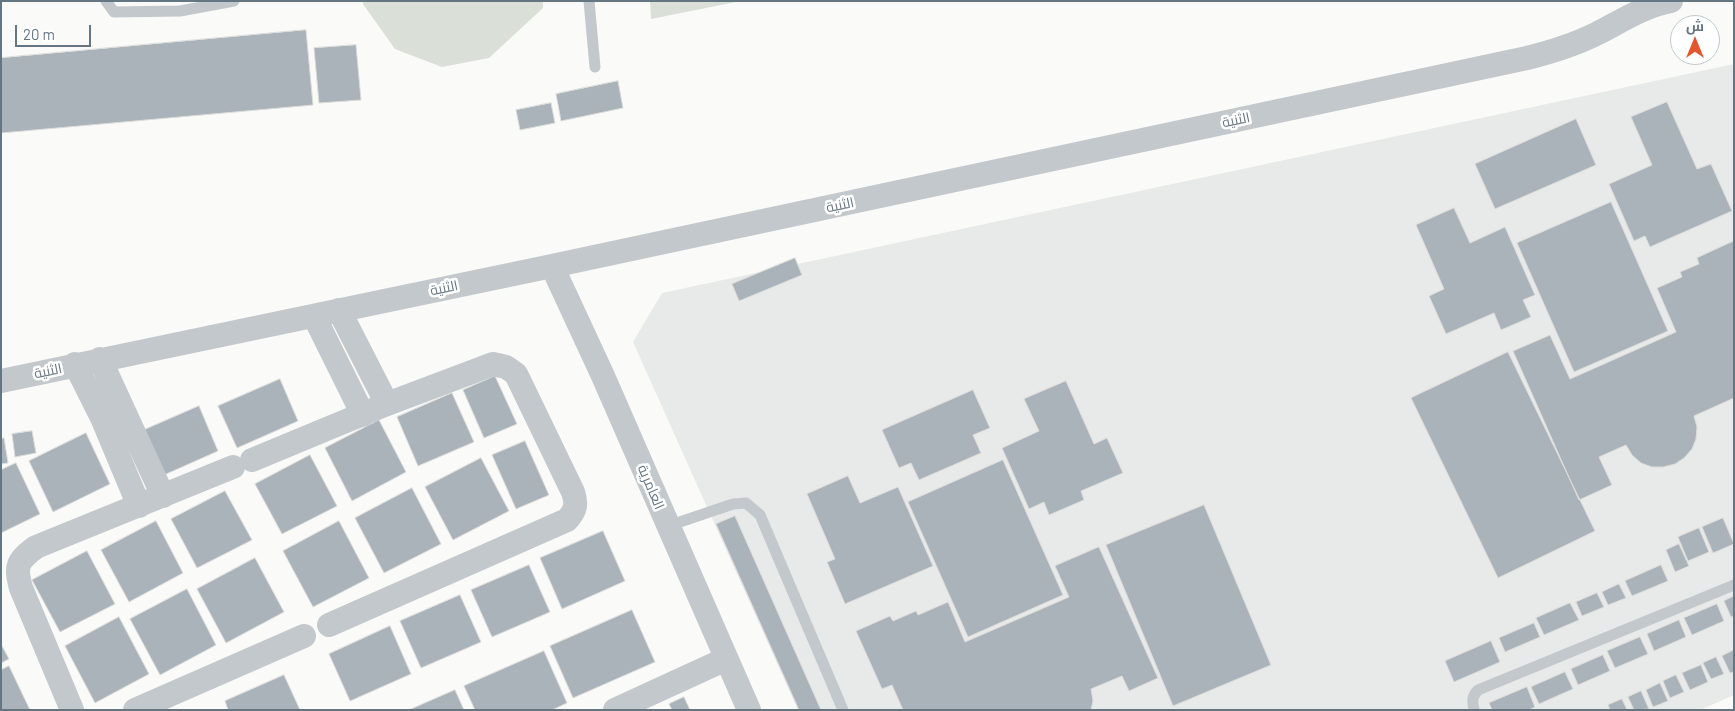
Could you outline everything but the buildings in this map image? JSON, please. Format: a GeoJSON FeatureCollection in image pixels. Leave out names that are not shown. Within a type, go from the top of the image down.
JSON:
{"type":"FeatureCollection","features":[{"type":"Feature","properties":{"kind":"street","name":"الثنية"},"geometry":{"type":"LineString","coordinates":[[1,381],[75,364],[552,266],[1527,58],[1560,50],[1644,10],[1670,1]]}},
{"type":"Feature","properties":{"kind":"street","name":"العامرية"},"geometry":{"type":"LineString","coordinates":[[552,266],[603,376],[749,710]]}},
{"type":"Feature","properties":{"kind":"street"},"geometry":{"type":"LineString","coordinates":[[339,310],[387,404]]}},
{"type":"Feature","properties":{"kind":"street"},"geometry":{"type":"LineString","coordinates":[[314,316],[362,415]]}},
{"type":"Feature","properties":{"kind":"street"},"geometry":{"type":"LineString","coordinates":[[100,359],[163,496]]}},
{"type":"Feature","properties":{"kind":"street"},"geometry":{"type":"LineString","coordinates":[[75,364],[103,420],[139,506]]}},
{"type":"Feature","properties":{"kind":"street"},"geometry":{"type":"LineString","coordinates":[[72,710],[21,588],[17,572],[22,557],[36,547],[387,404],[481,368],[493,364],[506,367],[516,374],[573,492],[576,502],[574,512],[567,520],[329,625]]}},
{"type":"Feature","properties":{"kind":"street"},"geometry":{"type":"LineString","coordinates":[[135,710],[304,636]]}},
{"type":"Feature","properties":{"kind":"street"},"geometry":{"type":"LineString","coordinates":[[615,710],[655,702],[726,659]]}},
{"type":"Feature","properties":{"kind":"lane"},"geometry":{"type":"LineString","coordinates":[[106,1],[114,12],[180,10],[234,1]]}},
{"type":"Feature","properties":{"kind":"lane"},"geometry":{"type":"LineString","coordinates":[[589,1],[594,67]]}},
{"type":"Feature","properties":{"kind":"lane"},"geometry":{"type":"LineString","coordinates":[[668,526],[733,504],[746,503],[760,514],[843,710]]}},
{"type":"Feature","properties":{"kind":"lane"},"geometry":{"type":"LineString","coordinates":[[1474,710],[1472,704],[1473,695],[1478,690],[1734,585]]}},
{"type":"Feature","properties":{"kind":"shaded area"},"geometry":{"type":"Polygon","coordinates":[[[363,1],[543,1],[543,8],[489,58],[442,67],[395,49],[363,4],[363,1]]]}},
{"type":"Feature","properties":{"kind":"shaded area"},"geometry":{"type":"Polygon","coordinates":[[[650,1],[741,1],[651,19],[650,1]]]}},
{"type":"Feature","properties":{"kind":"shaded area"},"geometry":{"type":"Polygon","coordinates":[[[1734,64],[1734,695],[1700,710],[798,710],[633,342],[662,293],[1734,64]]]}}]}
